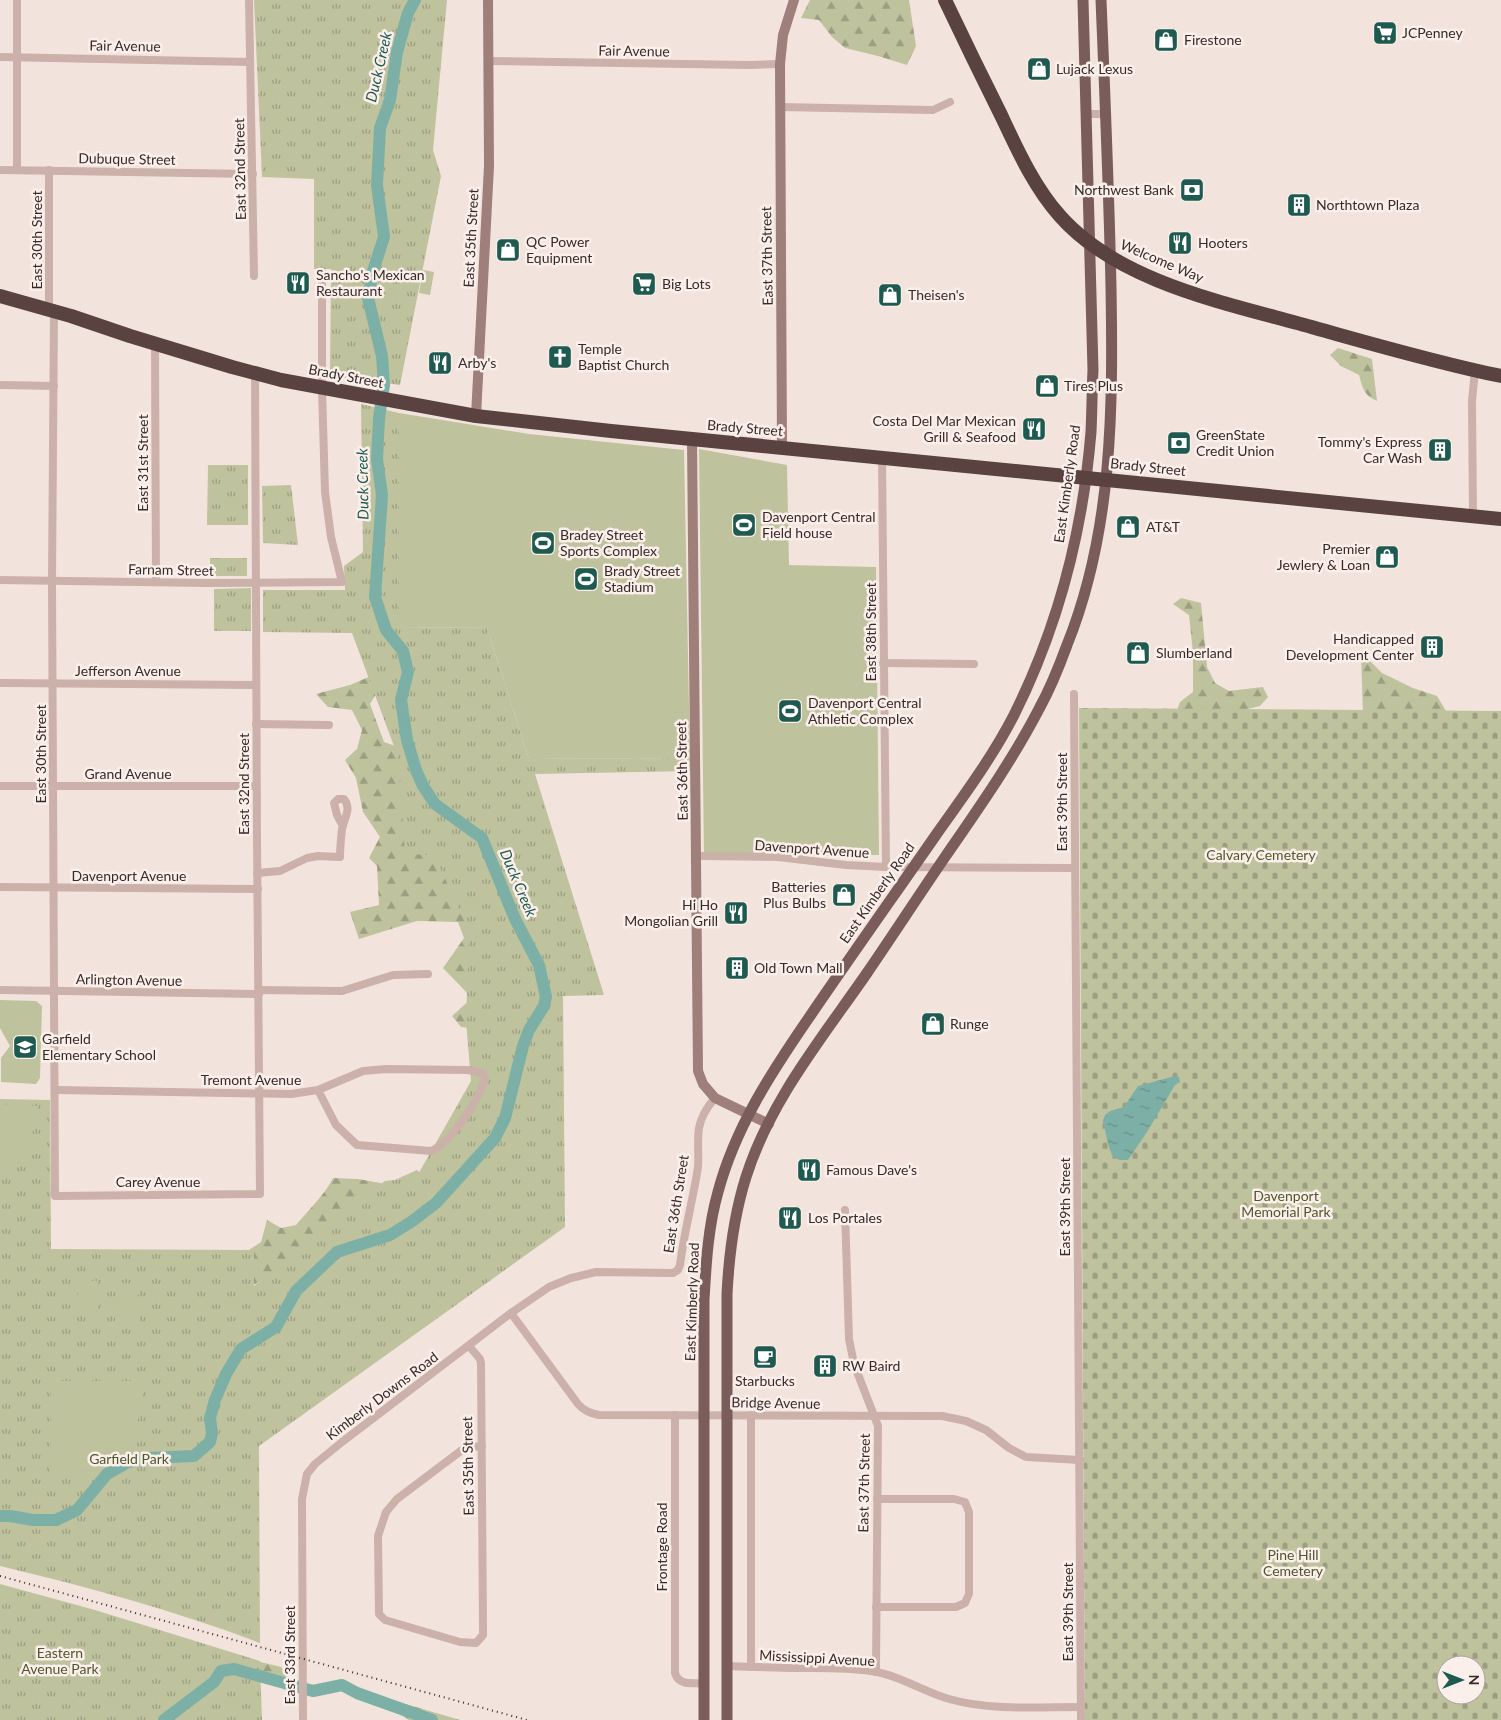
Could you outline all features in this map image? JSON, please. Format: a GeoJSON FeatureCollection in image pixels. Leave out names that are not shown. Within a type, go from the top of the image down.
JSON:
{"type":"FeatureCollection","features":[{"type":"Feature","properties":{"kind":"highway","name":"Welcome Way"},"geometry":{"type":"LineString","coordinates":[[945,0],[1014,143],[1034,178],[1060,216],[1090,244],[1110,258],[1124,266],[1187,291],[1356,340],[1501,376]]}},
{"type":"Feature","properties":{"kind":"highway","name":"Brady Street"},"geometry":{"type":"LineString","coordinates":[[0,296],[52,310],[255,373],[413,406],[476,416],[1501,519]]}},
{"type":"Feature","properties":{"kind":"main road","name":"East Kimberly Road"},"geometry":{"type":"LineString","coordinates":[[704,1720],[704,1300],[712,1217],[718,1192],[729,1160],[749,1114],[783,1056],[970,787],[1013,717],[1036,667],[1057,608],[1074,543],[1091,431],[1090,244],[1083,0]]}},
{"type":"Feature","properties":{"kind":"main road"},"geometry":{"type":"LineString","coordinates":[[727,1720],[728,1294],[732,1236],[746,1177],[754,1155],[782,1097],[996,782],[1040,708],[1065,652],[1087,584],[1096,546],[1107,480],[1112,410],[1110,258],[1101,0]]}},
{"type":"Feature","properties":{"kind":"street"},"geometry":{"type":"LineString","coordinates":[[17,0],[17,170]]}},
{"type":"Feature","properties":{"kind":"street","name":"East 32nd Street"},"geometry":{"type":"LineString","coordinates":[[249,0],[254,276]]}},
{"type":"Feature","properties":{"kind":"street","name":"East 35th Street"},"geometry":{"type":"LineString","coordinates":[[476,416],[489,166],[488,0]]}},
{"type":"Feature","properties":{"kind":"street","name":"East 37th Street"},"geometry":{"type":"LineString","coordinates":[[782,447],[780,64],[783,35],[794,0]]}},
{"type":"Feature","properties":{"kind":"street","name":"Fair Avenue"},"geometry":{"type":"LineString","coordinates":[[0,57],[250,62]]}},
{"type":"Feature","properties":{"kind":"street","name":"Fair Avenue"},"geometry":{"type":"LineString","coordinates":[[488,61],[780,64]]}},
{"type":"Feature","properties":{"kind":"street"},"geometry":{"type":"LineString","coordinates":[[780,107],[933,110],[950,102]]}},
{"type":"Feature","properties":{"kind":"street"},"geometry":{"type":"LineString","coordinates":[[1086,114],[1106,114]]}},
{"type":"Feature","properties":{"kind":"street","name":"Dubuque Street"},"geometry":{"type":"LineString","coordinates":[[0,170],[253,174]]}},
{"type":"Feature","properties":{"kind":"street","name":"East 30th Street"},"geometry":{"type":"LineString","coordinates":[[50,170],[54,386],[52,581],[56,1090],[55,1196]]}},
{"type":"Feature","properties":{"kind":"street"},"geometry":{"type":"LineString","coordinates":[[322,272],[322,388]]}},
{"type":"Feature","properties":{"kind":"street","name":"East 31st Street"},"geometry":{"type":"LineString","coordinates":[[155,343],[156,582]]}},
{"type":"Feature","properties":{"kind":"street"},"geometry":{"type":"LineString","coordinates":[[1473,516],[1472,401],[1475,370]]}},
{"type":"Feature","properties":{"kind":"street","name":"East 32nd Street"},"geometry":{"type":"LineString","coordinates":[[255,373],[256,786],[260,1194]]}},
{"type":"Feature","properties":{"kind":"street"},"geometry":{"type":"LineString","coordinates":[[0,385],[54,386]]}},
{"type":"Feature","properties":{"kind":"street","name":"Farnam Street"},"geometry":{"type":"LineString","coordinates":[[0,580],[256,583],[342,582],[331,537],[325,492],[322,388]]}},
{"type":"Feature","properties":{"kind":"street","name":"East 36th Street"},"geometry":{"type":"LineString","coordinates":[[692,439],[698,1071],[703,1084],[715,1098],[768,1124]]}},
{"type":"Feature","properties":{"kind":"street","name":"East 38th Street"},"geometry":{"type":"LineString","coordinates":[[882,457],[886,867]]}},
{"type":"Feature","properties":{"kind":"street"},"geometry":{"type":"LineString","coordinates":[[883,663],[974,664]]}},
{"type":"Feature","properties":{"kind":"street","name":"Jefferson Avenue"},"geometry":{"type":"LineString","coordinates":[[0,683],[256,685]]}},
{"type":"Feature","properties":{"kind":"street","name":"East 39th Street"},"geometry":{"type":"LineString","coordinates":[[1074,694],[1081,1720]]}},
{"type":"Feature","properties":{"kind":"street"},"geometry":{"type":"LineString","coordinates":[[256,724],[329,725]]}},
{"type":"Feature","properties":{"kind":"street","name":"Grand Avenue"},"geometry":{"type":"LineString","coordinates":[[0,786],[256,786]]}},
{"type":"Feature","properties":{"kind":"street"},"geometry":{"type":"LineString","coordinates":[[258,873],[280,871],[307,858],[318,856],[340,857],[343,826]]}},
{"type":"Feature","properties":{"kind":"street","name":"Davenport Avenue"},"geometry":{"type":"LineString","coordinates":[[696,856],[778,857],[846,865],[886,867],[1076,868]]}},
{"type":"Feature","properties":{"kind":"street","name":"Davenport Avenue"},"geometry":{"type":"LineString","coordinates":[[0,887],[258,889]]}},
{"type":"Feature","properties":{"kind":"street","name":"Arlington Avenue"},"geometry":{"type":"LineString","coordinates":[[0,990],[342,991],[393,975],[428,974]]}},
{"type":"Feature","properties":{"kind":"street","name":"Tremont Avenue"},"geometry":{"type":"LineString","coordinates":[[56,1090],[292,1094],[318,1090],[364,1071],[386,1069],[468,1070],[482,1073],[485,1080],[459,1127],[451,1136],[431,1151],[357,1145],[352,1142],[333,1120],[318,1090]]}},
{"type":"Feature","properties":{"kind":"street","name":"East 36th Street"},"geometry":{"type":"LineString","coordinates":[[571,1278],[596,1272],[672,1272],[680,1268],[698,1162],[699,1129],[703,1114],[715,1098]]}},
{"type":"Feature","properties":{"kind":"street","name":"Carey Avenue"},"geometry":{"type":"LineString","coordinates":[[55,1196],[260,1194]]}},
{"type":"Feature","properties":{"kind":"street","name":"East 37th Street"},"geometry":{"type":"LineString","coordinates":[[845,1210],[849,1339],[854,1364],[878,1426],[876,1672]]}},
{"type":"Feature","properties":{"kind":"street","name":"Kimberly Downs Road"},"geometry":{"type":"LineString","coordinates":[[302,1589],[302,1499],[307,1474],[315,1464],[511,1312],[549,1287],[571,1278]]}},
{"type":"Feature","properties":{"kind":"street","name":"Bridge Avenue"},"geometry":{"type":"LineString","coordinates":[[511,1312],[583,1410],[590,1413],[599,1415],[942,1416],[966,1421],[986,1430],[1009,1448],[1026,1457],[1080,1460]]}},
{"type":"Feature","properties":{"kind":"street","name":"East 35th Street"},"geometry":{"type":"LineString","coordinates":[[469,1346],[481,1363],[482,1446],[483,1634],[476,1643],[460,1642],[385,1620],[379,1614],[378,1536],[386,1512],[390,1505],[462,1450],[468,1447],[482,1446]]}},
{"type":"Feature","properties":{"kind":"street","name":"Frontage Road"},"geometry":{"type":"LineString","coordinates":[[675,1415],[675,1673],[682,1682],[689,1684],[704,1683]]}},
{"type":"Feature","properties":{"kind":"street"},"geometry":{"type":"LineString","coordinates":[[751,1415],[751,1667]]}},
{"type":"Feature","properties":{"kind":"street"},"geometry":{"type":"LineString","coordinates":[[876,1607],[956,1607],[965,1603],[969,1594],[968,1512],[965,1502],[954,1499],[877,1499]]}},
{"type":"Feature","properties":{"kind":"street","name":"East 33rd Street"},"geometry":{"type":"LineString","coordinates":[[302,1589],[302,1720]]}},
{"type":"Feature","properties":{"kind":"street","name":"Mississippi Avenue"},"geometry":{"type":"LineString","coordinates":[[727,1666],[839,1669],[876,1672],[899,1678],[929,1692],[950,1699],[978,1704],[1081,1707]]}},
{"type":"Feature","properties":{"kind":"green space"},"geometry":{"type":"Polygon","coordinates":[[[254,0],[447,0],[433,150],[441,176],[400,385],[330,376],[331,269],[314,269],[314,179],[262,177],[254,0]]]}},
{"type":"Feature","properties":{"kind":"green space"},"geometry":{"type":"Polygon","coordinates":[[[810,0],[909,0],[916,46],[907,65],[845,48],[832,37],[819,20],[801,18],[810,0]]]}},
{"type":"Feature","properties":{"kind":"green space"},"geometry":{"type":"Polygon","coordinates":[[[423,270],[434,272],[430,295],[419,293],[423,270]]]}},
{"type":"Feature","properties":{"kind":"green space"},"geometry":{"type":"Polygon","coordinates":[[[1338,348],[1372,359],[1377,401],[1365,391],[1359,375],[1341,366],[1330,355],[1338,348]]]}},
{"type":"Feature","properties":{"kind":"green space","name":"Garfield Park"},"geometry":{"type":"Polygon","coordinates":[[[361,404],[399,413],[399,627],[487,628],[529,759],[690,758],[691,771],[535,774],[604,995],[563,996],[565,1227],[259,1446],[260,1643],[132,1600],[0,1566],[0,1099],[50,1100],[51,1249],[254,1250],[254,1286],[385,1181],[416,1178],[471,1081],[466,1021],[469,930],[434,855],[405,854],[398,757],[352,633],[263,632],[263,590],[345,590],[344,566],[363,552],[361,404]]]}},
{"type":"Feature","properties":{"kind":"green space","name":"Bradey Street Sports Complex"},"geometry":{"type":"Polygon","coordinates":[[[399,413],[529,434],[684,450],[690,758],[529,759],[487,628],[399,627],[399,413]]]}},
{"type":"Feature","properties":{"kind":"green space","name":"Davenport Central Athletic Complex"},"geometry":{"type":"Polygon","coordinates":[[[699,449],[787,465],[789,565],[876,567],[879,855],[704,856],[699,449]]]}},
{"type":"Feature","properties":{"kind":"green space"},"geometry":{"type":"Polygon","coordinates":[[[208,465],[248,465],[248,525],[207,525],[208,465]]]}},
{"type":"Feature","properties":{"kind":"green space"},"geometry":{"type":"Polygon","coordinates":[[[291,485],[298,545],[263,543],[262,486],[291,485]]]}},
{"type":"Feature","properties":{"kind":"green space"},"geometry":{"type":"Polygon","coordinates":[[[210,558],[247,558],[247,576],[210,576],[210,558]]]}},
{"type":"Feature","properties":{"kind":"green space"},"geometry":{"type":"Polygon","coordinates":[[[251,588],[251,631],[214,631],[214,589],[251,588]]]}},
{"type":"Feature","properties":{"kind":"green space"},"geometry":{"type":"Polygon","coordinates":[[[1181,598],[1201,603],[1207,667],[1215,683],[1229,691],[1263,687],[1268,697],[1260,706],[1219,716],[1174,719],[1180,702],[1193,692],[1193,653],[1189,615],[1173,604],[1181,598]]]}},
{"type":"Feature","properties":{"kind":"green space"},"geometry":{"type":"Polygon","coordinates":[[[1361,652],[1382,673],[1413,688],[1437,696],[1449,716],[1363,715],[1361,652]]]}},
{"type":"Feature","properties":{"kind":"green space"},"geometry":{"type":"Polygon","coordinates":[[[371,676],[379,689],[370,704],[384,742],[398,747],[478,917],[494,1031],[461,1027],[452,1016],[472,998],[443,968],[464,938],[458,922],[417,921],[359,939],[350,912],[379,905],[377,866],[369,858],[380,837],[363,812],[356,778],[345,760],[357,749],[362,730],[352,710],[328,707],[316,694],[350,685],[371,676]]]}},
{"type":"Feature","properties":{"kind":"green space"},"geometry":{"type":"Polygon","coordinates":[[[1079,708],[1501,711],[1501,1720],[1085,1720],[1079,708]]]}},
{"type":"Feature","properties":{"kind":"green space","name":"Garfield Elementary School"},"geometry":{"type":"Polygon","coordinates":[[[0,1000],[36,1001],[42,1006],[40,1078],[36,1084],[1,1082],[1,1058],[10,1046],[0,1028],[0,1000]]]}},
{"type":"Feature","properties":{"kind":"green space"},"geometry":{"type":"Polygon","coordinates":[[[0,1104],[37,1106],[32,1134],[28,1142],[17,1155],[0,1165],[0,1104]]]}},
{"type":"Feature","properties":{"kind":"green space"},"geometry":{"type":"Polygon","coordinates":[[[417,1170],[425,1177],[250,1287],[243,1254],[261,1242],[267,1220],[281,1228],[296,1225],[321,1197],[333,1178],[358,1179],[386,1184],[417,1170]]]}},
{"type":"Feature","properties":{"kind":"green space"},"geometry":{"type":"Polygon","coordinates":[[[78,1281],[98,1281],[97,1314],[77,1313],[78,1281]]]}},
{"type":"Feature","properties":{"kind":"green space"},"geometry":{"type":"Polygon","coordinates":[[[117,1283],[141,1284],[140,1295],[116,1294],[117,1283]]]}},
{"type":"Feature","properties":{"kind":"green space"},"geometry":{"type":"Polygon","coordinates":[[[116,1298],[140,1299],[139,1311],[115,1309],[116,1298]]]}},
{"type":"Feature","properties":{"kind":"green space"},"geometry":{"type":"Polygon","coordinates":[[[115,1314],[140,1315],[139,1326],[115,1325],[115,1314]]]}},
{"type":"Feature","properties":{"kind":"green space"},"geometry":{"type":"Polygon","coordinates":[[[59,1381],[143,1381],[140,1411],[130,1437],[112,1458],[100,1466],[76,1473],[50,1474],[51,1388],[59,1381]]]}},
{"type":"Feature","properties":{"kind":"green space","name":"Eastern Avenue Park"},"geometry":{"type":"Polygon","coordinates":[[[0,1584],[95,1610],[260,1661],[262,1720],[0,1720],[0,1584]]]}},
{"type":"Feature","properties":{"kind":"green space"},"geometry":{"type":"Polygon","coordinates":[[[244,1658],[281,1667],[292,1681],[242,1667],[244,1658]]]}},
{"type":"Feature","properties":{"kind":"green space"},"geometry":{"type":"Polygon","coordinates":[[[389,1699],[460,1720],[409,1720],[382,1702],[389,1699]]]}},
{"type":"Feature","properties":{"kind":"water"},"geometry":{"type":"Polygon","coordinates":[[[1175,1076],[1179,1077],[1180,1082],[1175,1085],[1128,1160],[1119,1160],[1112,1155],[1103,1121],[1105,1115],[1110,1111],[1124,1107],[1138,1086],[1175,1076]]]}},
{"type":"Feature","properties":{"kind":"waterway","name":"Duck Creek"},"geometry":{"type":"LineString","coordinates":[[0,1516],[33,1520],[56,1520],[77,1510],[107,1474],[128,1462],[148,1458],[194,1456],[210,1442],[212,1433],[210,1418],[215,1400],[226,1374],[241,1349],[276,1327],[296,1291],[337,1252],[390,1235],[411,1222],[436,1203],[495,1138],[505,1118],[523,1046],[529,1030],[544,1006],[546,997],[539,965],[515,919],[482,838],[435,804],[423,786],[416,770],[407,740],[401,700],[408,672],[403,651],[386,630],[375,597],[382,495],[377,459],[379,418],[384,385],[382,356],[368,298],[373,271],[384,237],[377,185],[380,128],[390,100],[397,52],[408,13],[415,0]]}},
{"type":"Feature","properties":{"kind":"waterway"},"geometry":{"type":"LineString","coordinates":[[164,1720],[214,1682],[221,1671],[234,1669],[313,1691],[342,1685],[357,1693],[432,1720]]}},
{"type":"Feature","properties":{"kind":"railway"},"geometry":{"type":"LineString","coordinates":[[0,1576],[527,1720]]}},
{"type":"Feature","properties":{"kind":"place","name":"JCPenney"},"geometry":{"type":"Point","coordinates":[1385,33]}},
{"type":"Feature","properties":{"kind":"place","name":"Firestone"},"geometry":{"type":"Point","coordinates":[1166,40]}},
{"type":"Feature","properties":{"kind":"place","name":"Lujack Lexus"},"geometry":{"type":"Point","coordinates":[1039,69]}},
{"type":"Feature","properties":{"kind":"place","name":"Northwest Bank"},"geometry":{"type":"Point","coordinates":[1192,190]}},
{"type":"Feature","properties":{"kind":"place","name":"Northtown Plaza"},"geometry":{"type":"Point","coordinates":[1299,205]}},
{"type":"Feature","properties":{"kind":"place","name":"Hooters"},"geometry":{"type":"Point","coordinates":[1180,243]}},
{"type":"Feature","properties":{"kind":"place","name":"QC Power Equipment"},"geometry":{"type":"Point","coordinates":[508,250]}},
{"type":"Feature","properties":{"kind":"place","name":"Sancho's Mexican Restaurant"},"geometry":{"type":"Point","coordinates":[298,283]}},
{"type":"Feature","properties":{"kind":"place","name":"Big Lots"},"geometry":{"type":"Point","coordinates":[644,284]}},
{"type":"Feature","properties":{"kind":"place","name":"Theisen's"},"geometry":{"type":"Point","coordinates":[890,295]}},
{"type":"Feature","properties":{"kind":"place","name":"Temple Baptist Church"},"geometry":{"type":"Point","coordinates":[560,357]}},
{"type":"Feature","properties":{"kind":"place","name":"Arby's"},"geometry":{"type":"Point","coordinates":[440,363]}},
{"type":"Feature","properties":{"kind":"place","name":"Tires Plus"},"geometry":{"type":"Point","coordinates":[1047,386]}},
{"type":"Feature","properties":{"kind":"place","name":"Costa Del Mar Mexican Grill & Seafood"},"geometry":{"type":"Point","coordinates":[1034,429]}},
{"type":"Feature","properties":{"kind":"place","name":"GreenState Credit Union"},"geometry":{"type":"Point","coordinates":[1179,443]}},
{"type":"Feature","properties":{"kind":"place","name":"Tommy's Express Car Wash"},"geometry":{"type":"Point","coordinates":[1440,450]}},
{"type":"Feature","properties":{"kind":"place","name":"Davenport Central Field house"},"geometry":{"type":"Point","coordinates":[744,525]}},
{"type":"Feature","properties":{"kind":"place","name":"AT&T"},"geometry":{"type":"Point","coordinates":[1128,527]}},
{"type":"Feature","properties":{"kind":"place","name":"Bradey Street Sports Complex"},"geometry":{"type":"Point","coordinates":[543,543]}},
{"type":"Feature","properties":{"kind":"place","name":"Premier Jewlery & Loan"},"geometry":{"type":"Point","coordinates":[1387,557]}},
{"type":"Feature","properties":{"kind":"place","name":"Brady Street Stadium"},"geometry":{"type":"Point","coordinates":[586,579]}},
{"type":"Feature","properties":{"kind":"place","name":"Handicapped Development Center"},"geometry":{"type":"Point","coordinates":[1432,647]}},
{"type":"Feature","properties":{"kind":"place","name":"Slumberland"},"geometry":{"type":"Point","coordinates":[1138,653]}},
{"type":"Feature","properties":{"kind":"place","name":"Davenport Central Athletic Complex"},"geometry":{"type":"Point","coordinates":[790,711]}},
{"type":"Feature","properties":{"kind":"place","name":"Batteries Plus Bulbs"},"geometry":{"type":"Point","coordinates":[844,895]}},
{"type":"Feature","properties":{"kind":"place","name":"Hi Ho Mongolian Grill"},"geometry":{"type":"Point","coordinates":[736,913]}},
{"type":"Feature","properties":{"kind":"place","name":"Old Town Mall"},"geometry":{"type":"Point","coordinates":[737,968]}},
{"type":"Feature","properties":{"kind":"place","name":"Runge"},"geometry":{"type":"Point","coordinates":[933,1024]}},
{"type":"Feature","properties":{"kind":"place","name":"Garfield Elementary School"},"geometry":{"type":"Point","coordinates":[25,1047]}},
{"type":"Feature","properties":{"kind":"place","name":"Famous Dave's"},"geometry":{"type":"Point","coordinates":[809,1170]}},
{"type":"Feature","properties":{"kind":"place","name":"Los Portales"},"geometry":{"type":"Point","coordinates":[790,1218]}},
{"type":"Feature","properties":{"kind":"place","name":"Starbucks"},"geometry":{"type":"Point","coordinates":[765,1357]}},
{"type":"Feature","properties":{"kind":"place","name":"RW Baird"},"geometry":{"type":"Point","coordinates":[825,1366]}},
{"type":"Feature","properties":{"kind":"park label","name":"Calvary Cemetery"},"geometry":{"type":"Point","coordinates":[1261,855]}},
{"type":"Feature","properties":{"kind":"park label","name":"Davenport Memorial Park"},"geometry":{"type":"Point","coordinates":[1286,1204]}},
{"type":"Feature","properties":{"kind":"park label","name":"Pine Hill Cemetery"},"geometry":{"type":"Point","coordinates":[1293,1564]}}]}
